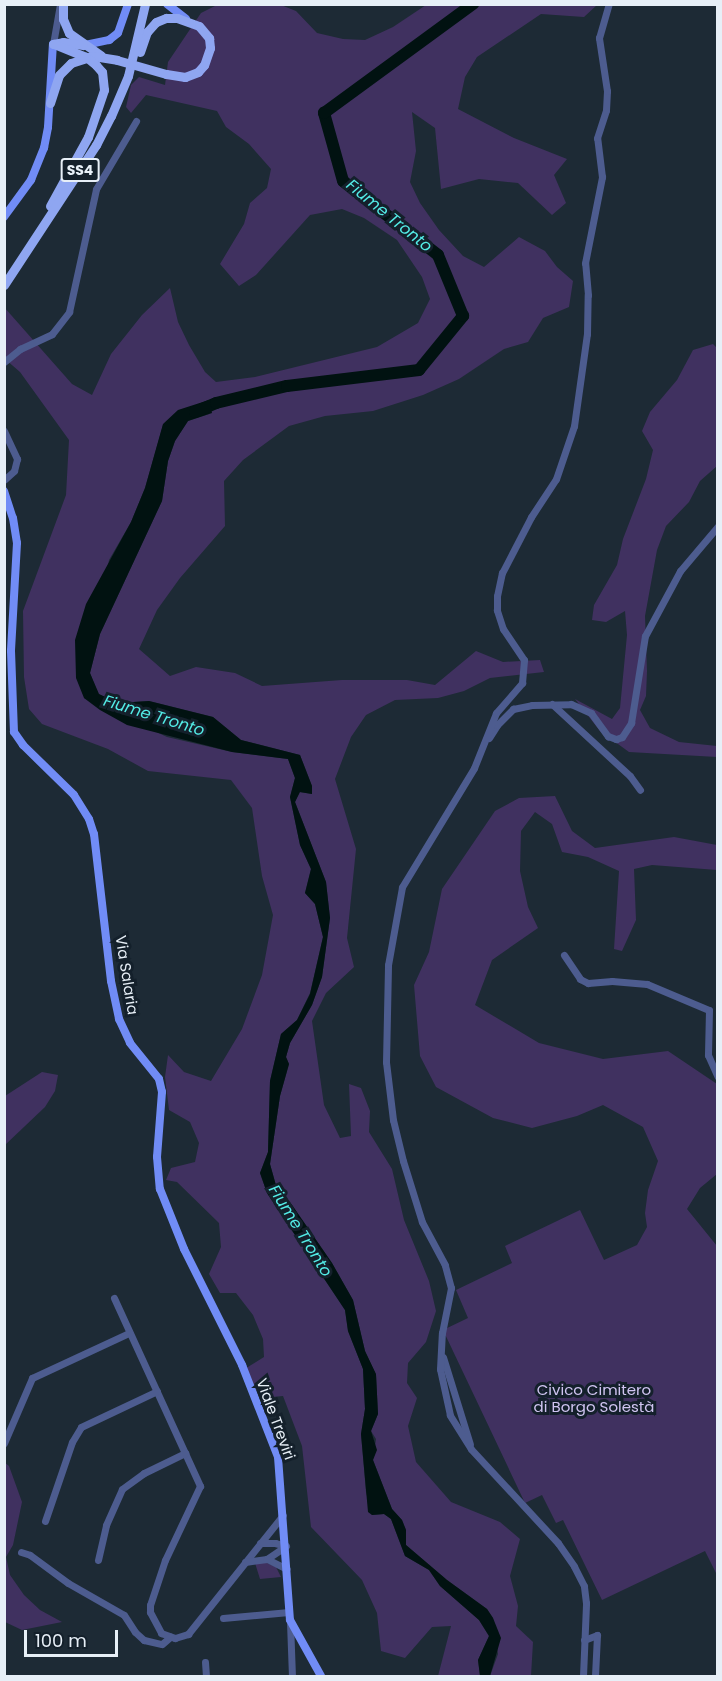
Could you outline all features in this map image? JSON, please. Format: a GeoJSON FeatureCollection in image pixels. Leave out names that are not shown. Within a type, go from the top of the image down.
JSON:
{"type":"FeatureCollection","features":[{"type":"Feature","properties":{"kind":"highway"},"geometry":{"type":"LineString","coordinates":[[62,4],[63,19],[69,33],[85,45],[106,57],[117,60],[166,74],[190,75],[204,65],[208,56],[208,38],[205,31],[186,19],[166,18],[156,22],[147,32],[135,69],[122,94]]}},
{"type":"Feature","properties":{"kind":"highway","name":"SS4"},"geometry":{"type":"LineString","coordinates":[[4,285],[96,145],[122,94],[145,4]]}},
{"type":"Feature","properties":{"kind":"highway"},"geometry":{"type":"LineString","coordinates":[[53,44],[63,42],[85,45]]}},
{"type":"Feature","properties":{"kind":"highway"},"geometry":{"type":"LineString","coordinates":[[53,44],[86,57],[106,57]]}},
{"type":"Feature","properties":{"kind":"highway"},"geometry":{"type":"LineString","coordinates":[[50,103],[64,67],[86,57]]}},
{"type":"Feature","properties":{"kind":"highway"},"geometry":{"type":"LineString","coordinates":[[33,242],[46,212],[88,137],[102,102],[104,80],[102,72],[86,57]]}},
{"type":"Feature","properties":{"kind":"main road"},"geometry":{"type":"LineString","coordinates":[[85,45],[109,40],[118,33],[128,4]]}},
{"type":"Feature","properties":{"kind":"main road"},"geometry":{"type":"LineString","coordinates":[[167,4],[186,19]]}},
{"type":"Feature","properties":{"kind":"main road"},"geometry":{"type":"LineString","coordinates":[[4,217],[31,180],[41,159],[47,138],[53,44]]}},
{"type":"Feature","properties":{"kind":"main road","name":"Via Salaria"},"geometry":{"type":"LineString","coordinates":[[4,491],[13,518],[16,543],[11,651],[14,732],[23,745],[80,803],[94,834],[118,1019],[130,1043],[159,1079],[162,1092],[157,1157],[159,1189]]}},
{"type":"Feature","properties":{"kind":"main road","name":"Viale Treviri"},"geometry":{"type":"LineString","coordinates":[[159,1189],[184,1250],[242,1365],[278,1457],[290,1616]]}},
{"type":"Feature","properties":{"kind":"main road"},"geometry":{"type":"LineString","coordinates":[[290,1616],[321,1677]]}},
{"type":"Feature","properties":{"kind":"street"},"geometry":{"type":"LineString","coordinates":[[53,44],[62,4]]}},
{"type":"Feature","properties":{"kind":"street"},"geometry":{"type":"LineString","coordinates":[[483,749],[496,713],[522,683],[524,660],[513,647],[497,610],[502,573],[531,517],[556,479],[574,426],[587,334],[588,295],[585,263],[602,177],[597,138],[606,110],[607,91],[599,38],[609,4]]}},
{"type":"Feature","properties":{"kind":"street"},"geometry":{"type":"LineString","coordinates":[[4,362],[20,350],[52,334],[69,312],[96,189],[136,122]]}},
{"type":"Feature","properties":{"kind":"street"},"geometry":{"type":"LineString","coordinates":[[4,430],[17,459],[14,471],[4,480]]}},
{"type":"Feature","properties":{"kind":"street"},"geometry":{"type":"LineString","coordinates":[[583,1677],[584,1586],[569,1556],[471,1449],[450,1415],[442,1386],[442,1333],[451,1287],[445,1265],[422,1222],[393,1120],[386,1062],[388,965],[402,887],[457,798],[497,724],[513,709],[552,704],[582,707],[601,724],[608,736],[616,739],[628,731],[645,636],[680,571],[717,526]]}},
{"type":"Feature","properties":{"kind":"street"},"geometry":{"type":"LineString","coordinates":[[552,704],[630,776],[640,790]]}},
{"type":"Feature","properties":{"kind":"street"},"geometry":{"type":"LineString","coordinates":[[564,955],[580,979],[588,982],[612,981],[647,984],[709,1010],[708,1055],[717,1077]]}},
{"type":"Feature","properties":{"kind":"street"},"geometry":{"type":"LineString","coordinates":[[114,1298],[200,1486],[165,1560],[150,1605],[154,1623],[161,1633],[170,1637],[182,1638],[188,1634],[284,1513]]}},
{"type":"Feature","properties":{"kind":"street"},"geometry":{"type":"LineString","coordinates":[[4,1443],[32,1378],[129,1333]]}},
{"type":"Feature","properties":{"kind":"street"},"geometry":{"type":"LineString","coordinates":[[442,1355],[471,1449]]}},
{"type":"Feature","properties":{"kind":"street"},"geometry":{"type":"LineString","coordinates":[[442,1386],[451,1383]]}},
{"type":"Feature","properties":{"kind":"street"},"geometry":{"type":"LineString","coordinates":[[45,1521],[72,1442],[81,1427],[157,1391]]}},
{"type":"Feature","properties":{"kind":"street"},"geometry":{"type":"LineString","coordinates":[[98,1560],[106,1525],[122,1489],[144,1473],[185,1453]]}},
{"type":"Feature","properties":{"kind":"street"},"geometry":{"type":"LineString","coordinates":[[260,1543],[286,1546]]}},
{"type":"Feature","properties":{"kind":"street"},"geometry":{"type":"LineString","coordinates":[[244,1562],[267,1559],[286,1546]]}},
{"type":"Feature","properties":{"kind":"street"},"geometry":{"type":"LineString","coordinates":[[21,1552],[30,1555],[68,1583],[124,1616],[144,1640],[162,1644],[170,1637]]}},
{"type":"Feature","properties":{"kind":"street"},"geometry":{"type":"LineString","coordinates":[[267,1559],[286,1569]]}},
{"type":"Feature","properties":{"kind":"street"},"geometry":{"type":"LineString","coordinates":[[223,1618],[290,1616]]}},
{"type":"Feature","properties":{"kind":"street","name":"Viale Treviri"},"geometry":{"type":"LineString","coordinates":[[290,1616],[292,1677]]}},
{"type":"Feature","properties":{"kind":"street"},"geometry":{"type":"LineString","coordinates":[[584,1640],[597,1635],[595,1677]]}},
{"type":"Feature","properties":{"kind":"street"},"geometry":{"type":"LineString","coordinates":[[205,1662],[206,1677]]}},
{"type":"Feature","properties":{"kind":"green space"},"geometry":{"type":"Polygon","coordinates":[[[217,5],[281,5],[296,11],[317,33],[343,39],[365,40],[393,27],[426,5],[597,5],[584,17],[541,14],[477,57],[465,77],[458,109],[514,138],[567,159],[554,175],[566,203],[552,215],[518,183],[479,179],[441,189],[435,128],[412,112],[416,151],[410,182],[420,203],[439,230],[463,256],[484,267],[519,237],[545,251],[557,267],[573,281],[569,307],[543,318],[528,342],[504,349],[459,379],[423,395],[373,411],[325,416],[289,426],[243,460],[224,481],[225,526],[180,578],[157,610],[139,649],[170,676],[196,667],[235,673],[262,686],[342,680],[407,680],[435,685],[476,651],[503,662],[540,660],[544,672],[490,678],[464,691],[438,698],[395,700],[366,715],[351,737],[335,779],[356,849],[347,938],[354,967],[326,993],[312,1021],[324,1105],[340,1138],[351,1136],[349,1084],[361,1088],[370,1111],[369,1132],[392,1169],[404,1220],[429,1281],[436,1311],[426,1342],[408,1363],[407,1383],[417,1398],[408,1426],[416,1462],[451,1502],[500,1522],[520,1539],[510,1576],[518,1606],[516,1626],[533,1642],[531,1676],[490,1676],[498,1654],[493,1618],[487,1609],[447,1580],[406,1545],[406,1530],[402,1520],[392,1509],[373,1460],[376,1439],[371,1431],[378,1414],[376,1375],[365,1351],[353,1300],[332,1263],[292,1205],[277,1189],[270,1164],[280,1096],[289,1064],[286,1057],[290,1043],[312,1005],[322,977],[330,918],[326,882],[295,802],[299,792],[312,794],[312,786],[300,755],[241,740],[213,717],[149,701],[118,703],[98,694],[90,673],[100,634],[162,501],[168,461],[175,441],[188,421],[212,413],[163,425],[145,488],[131,522],[109,560],[84,698],[167,737],[232,752],[288,759],[295,778],[290,797],[300,845],[311,869],[305,893],[315,904],[323,937],[310,993],[297,1020],[281,1034],[270,1081],[268,1152],[260,1173],[267,1193],[345,1310],[348,1331],[363,1369],[365,1409],[361,1434],[366,1492],[372,1515],[384,1514],[391,1519],[405,1556],[429,1570],[440,1586],[479,1620],[489,1636],[478,1660],[480,1676],[438,1676],[451,1626],[432,1627],[405,1658],[381,1651],[377,1613],[362,1580],[311,1527],[302,1446],[283,1396],[262,1398],[243,1370],[264,1357],[263,1339],[253,1315],[236,1293],[220,1293],[209,1274],[221,1247],[219,1223],[177,1182],[166,1180],[171,1168],[195,1162],[199,1143],[190,1122],[169,1110],[165,1077],[168,1055],[184,1072],[211,1081],[242,1029],[262,975],[273,915],[262,876],[252,808],[231,780],[148,771],[108,749],[42,724],[29,709],[24,677],[23,611],[66,495],[69,440],[20,372],[5,359],[4,307],[72,384],[92,395],[111,354],[142,315],[170,288],[178,322],[189,345],[205,372],[216,382],[255,377],[377,347],[418,323],[430,299],[422,277],[397,240],[364,218],[342,209],[310,215],[256,275],[239,286],[220,264],[244,224],[250,203],[267,188],[271,169],[249,144],[226,127],[217,111],[146,95],[131,113],[126,107],[131,85],[139,77],[165,85],[168,62],[201,13],[217,5]]]}},
{"type":"Feature","properties":{"kind":"green space"},"geometry":{"type":"Polygon","coordinates":[[[713,344],[718,349],[717,466],[700,481],[689,502],[666,526],[657,550],[645,616],[646,696],[640,710],[650,728],[679,742],[717,746],[717,757],[629,752],[600,731],[575,699],[612,719],[620,708],[627,635],[625,611],[606,622],[592,620],[594,605],[617,565],[623,539],[646,479],[653,450],[642,431],[650,412],[677,380],[693,350],[713,344]]]}},
{"type":"Feature","properties":{"kind":"green space","name":"Civico Cimitero di Borgo Solestà"},"geometry":{"type":"Polygon","coordinates":[[[555,796],[572,831],[595,848],[674,837],[717,845],[717,870],[652,865],[634,869],[636,920],[622,951],[614,949],[619,871],[588,857],[562,852],[552,824],[535,812],[521,831],[520,871],[528,907],[538,928],[492,960],[475,1005],[539,1043],[603,1059],[668,1051],[717,1084],[717,1174],[700,1188],[687,1209],[717,1246],[717,1575],[705,1551],[602,1600],[563,1520],[556,1523],[542,1495],[525,1503],[443,1330],[468,1318],[456,1290],[512,1263],[505,1246],[580,1210],[604,1260],[637,1245],[647,1227],[645,1213],[648,1190],[658,1161],[643,1127],[603,1105],[577,1116],[532,1128],[493,1118],[436,1087],[420,1056],[414,985],[429,952],[442,889],[495,811],[519,798],[555,796]]]}},
{"type":"Feature","properties":{"kind":"green space"},"geometry":{"type":"Polygon","coordinates":[[[42,1072],[58,1075],[55,1091],[45,1107],[5,1145],[5,1096],[42,1072]]]}},
{"type":"Feature","properties":{"kind":"green space"},"geometry":{"type":"Polygon","coordinates":[[[4,1462],[9,1466],[22,1502],[13,1545],[6,1557],[10,1575],[24,1595],[40,1610],[62,1622],[22,1630],[5,1622],[4,1462]]]}},
{"type":"Feature","properties":{"kind":"green space"},"geometry":{"type":"Polygon","coordinates":[[[255,1563],[267,1563],[276,1567],[281,1577],[260,1579],[255,1563]]]}},
{"type":"Feature","properties":{"kind":"water"},"geometry":{"type":"Polygon","coordinates":[[[209,400],[212,413],[188,421],[175,441],[168,461],[162,501],[100,634],[90,673],[99,694],[118,703],[149,701],[213,717],[241,740],[300,755],[312,786],[312,794],[300,792],[295,802],[326,882],[330,918],[322,977],[312,1005],[290,1043],[286,1057],[289,1064],[280,1096],[270,1164],[277,1189],[292,1205],[332,1263],[353,1300],[365,1351],[376,1374],[378,1414],[371,1431],[377,1450],[373,1460],[392,1509],[402,1520],[406,1530],[406,1545],[447,1580],[487,1609],[493,1618],[501,1638],[490,1676],[480,1676],[478,1660],[489,1636],[479,1620],[440,1586],[429,1570],[405,1556],[391,1519],[384,1514],[372,1515],[368,1512],[361,1434],[365,1409],[363,1369],[348,1331],[345,1310],[267,1193],[260,1173],[268,1152],[270,1081],[281,1034],[297,1020],[310,994],[323,937],[315,904],[305,893],[311,869],[300,845],[290,797],[295,778],[288,759],[232,752],[127,725],[84,698],[76,678],[75,640],[86,604],[131,522],[145,488],[163,424],[178,410],[209,400]]]}},
{"type":"Feature","properties":{"kind":"waterway","name":"Fiume Tronto"},"geometry":{"type":"LineString","coordinates":[[195,412],[216,403],[287,386],[419,370],[463,316],[438,255],[343,181],[324,113],[473,4]]}}]}
